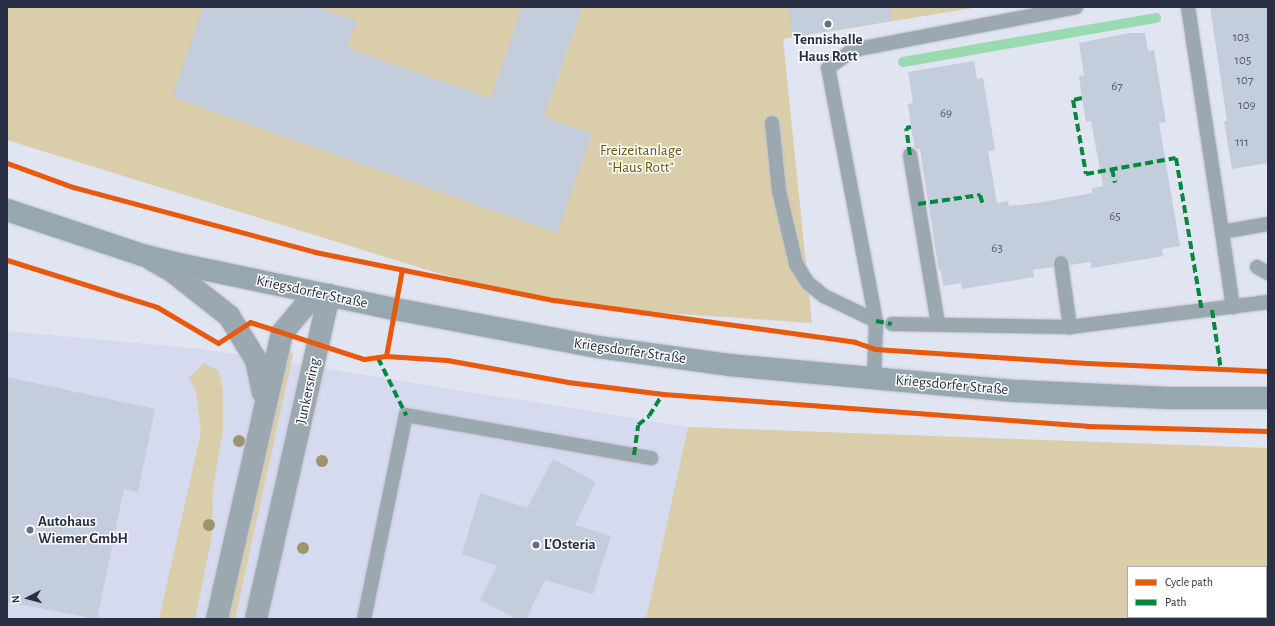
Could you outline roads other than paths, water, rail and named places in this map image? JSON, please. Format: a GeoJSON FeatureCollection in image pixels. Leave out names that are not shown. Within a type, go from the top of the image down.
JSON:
{"type":"FeatureCollection","features":[{"type":"Feature","properties":{"kind":"main road","name":"Kriegsdorfer Straße"},"geometry":{"type":"LineString","coordinates":[[7,210],[142,255],[329,295],[598,347],[729,365],[874,379],[1049,393],[1167,398],[1268,398]]}},
{"type":"Feature","properties":{"kind":"street"},"geometry":{"type":"LineString","coordinates":[[142,255],[172,271],[228,316],[256,360],[262,377],[264,404]]}},
{"type":"Feature","properties":{"kind":"street"},"geometry":{"type":"LineString","coordinates":[[217,619],[264,404],[282,332],[306,304],[329,295]]}},
{"type":"Feature","properties":{"kind":"street","name":"Junkersring"},"geometry":{"type":"LineString","coordinates":[[256,619],[329,295]]}},
{"type":"Feature","properties":{"kind":"lane"},"geometry":{"type":"LineString","coordinates":[[874,379],[876,321],[828,68],[853,50],[1076,7]]}},
{"type":"Feature","properties":{"kind":"lane"},"geometry":{"type":"LineString","coordinates":[[1188,7],[1233,307]]}},
{"type":"Feature","properties":{"kind":"lane"},"geometry":{"type":"LineString","coordinates":[[772,122],[779,191],[796,264],[808,283],[824,296],[876,321]]}},
{"type":"Feature","properties":{"kind":"lane"},"geometry":{"type":"LineString","coordinates":[[910,155],[938,324]]}},
{"type":"Feature","properties":{"kind":"lane"},"geometry":{"type":"LineString","coordinates":[[1222,232],[1268,224]]}},
{"type":"Feature","properties":{"kind":"lane"},"geometry":{"type":"LineString","coordinates":[[1061,263],[1070,327]]}},
{"type":"Feature","properties":{"kind":"lane"},"geometry":{"type":"LineString","coordinates":[[892,324],[1070,327],[1268,302]]}},
{"type":"Feature","properties":{"kind":"lane"},"geometry":{"type":"LineString","coordinates":[[367,618],[406,415],[651,458]]}},
{"type":"Feature","properties":{"kind":"waterway"},"geometry":{"type":"LineString","coordinates":[[903,62],[1156,18]]}},
{"type":"Feature","properties":{"kind":"place","name":"Tennishalle Haus Rott"},"geometry":{"type":"Point","coordinates":[828,24]}},
{"type":"Feature","properties":{"kind":"place","name":"Autohaus Wiemer GmbH"},"geometry":{"type":"Point","coordinates":[30,530]}},
{"type":"Feature","properties":{"kind":"place","name":"L'Osteria"},"geometry":{"type":"Point","coordinates":[536,545]}},
{"type":"Feature","properties":{"kind":"park label","name":"Freizeitanlage \"Haus Rott\""},"geometry":{"type":"Point","coordinates":[641,158]}}]}
